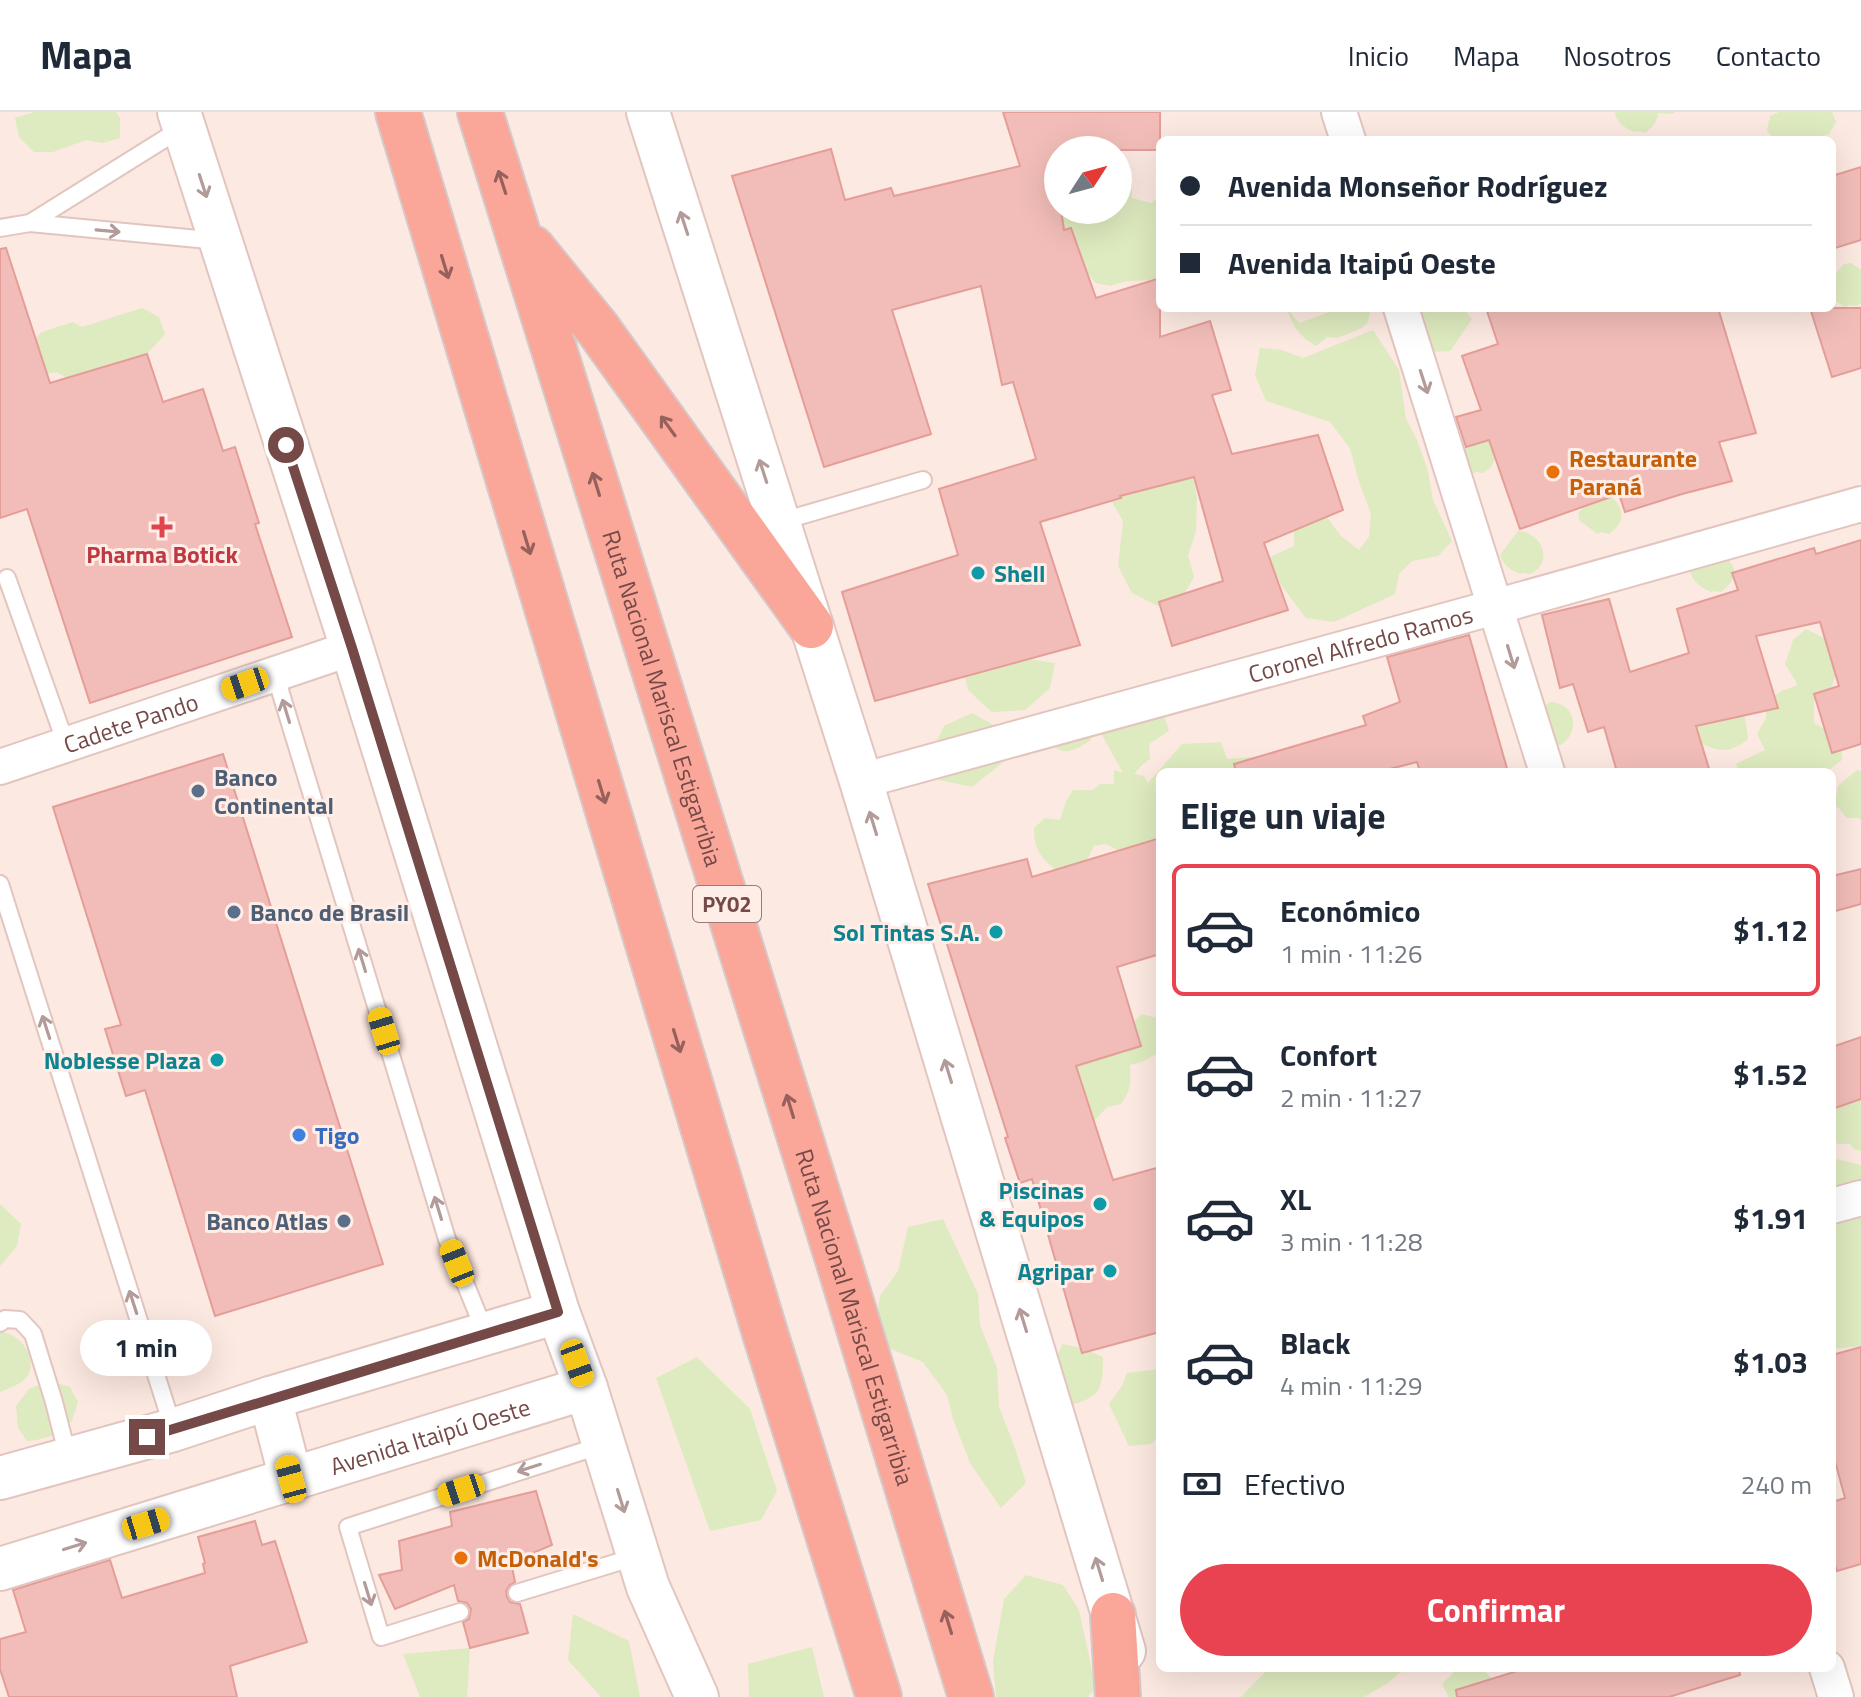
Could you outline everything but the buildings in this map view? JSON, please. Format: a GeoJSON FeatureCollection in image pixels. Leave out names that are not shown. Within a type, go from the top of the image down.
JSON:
{"type":"FeatureCollection","features":[{"type":"Feature","properties":{"kind":"highway"},"geometry":{"type":"LineString","coordinates":[[398,112],[769,1349],[879,1697]]}},
{"type":"Feature","properties":{"kind":"highway","name":"Ruta Nacional Mariscal Estigarribia"},"geometry":{"type":"LineString","coordinates":[[480,112],[971,1697]]}},
{"type":"Feature","properties":{"kind":"highway"},"geometry":{"type":"LineString","coordinates":[[518,231],[598,329],[811,626]]}},
{"type":"Feature","properties":{"kind":"highway"},"geometry":{"type":"LineString","coordinates":[[1113,1615],[1118,1697]]}},
{"type":"Feature","properties":{"kind":"street"},"geometry":{"type":"LineString","coordinates":[[648,112],[861,781],[1139,1697]]}},
{"type":"Feature","properties":{"kind":"street"},"geometry":{"type":"LineString","coordinates":[[1339,112],[1347,136]]}},
{"type":"Feature","properties":{"kind":"street"},"geometry":{"type":"LineString","coordinates":[[181,119],[352,648],[558,1312],[586,1388],[648,1587],[697,1697]]}},
{"type":"Feature","properties":{"kind":"street"},"geometry":{"type":"LineString","coordinates":[[1402,312],[1546,768]]}},
{"type":"Feature","properties":{"kind":"street","name":"Coronel Alfredo Ramos"},"geometry":{"type":"LineString","coordinates":[[861,781],[1861,504]]}},
{"type":"Feature","properties":{"kind":"street","name":"Cadete Pando"},"geometry":{"type":"LineString","coordinates":[[0,767],[352,648]]}},
{"type":"Feature","properties":{"kind":"street"},"geometry":{"type":"LineString","coordinates":[[1836,1205],[1861,1198]]}},
{"type":"Feature","properties":{"kind":"street"},"geometry":{"type":"LineString","coordinates":[[0,1478],[173,1430],[558,1312]]}},
{"type":"Feature","properties":{"kind":"street","name":"Avenida Itaipú Oeste"},"geometry":{"type":"LineString","coordinates":[[0,1569],[586,1388]]}},
{"type":"Feature","properties":{"kind":"street"},"geometry":{"type":"LineString","coordinates":[[270,1398],[291,1479]]}},
{"type":"Feature","properties":{"kind":"street"},"geometry":{"type":"LineString","coordinates":[[1828,1672],[1836,1697]]}},
{"type":"Feature","properties":{"kind":"lane"},"geometry":{"type":"LineString","coordinates":[[30,223],[181,119]]}},
{"type":"Feature","properties":{"kind":"lane"},"geometry":{"type":"LineString","coordinates":[[0,228],[30,223],[220,241]]}},
{"type":"Feature","properties":{"kind":"lane"},"geometry":{"type":"LineString","coordinates":[[779,522],[923,480]]}},
{"type":"Feature","properties":{"kind":"lane"},"geometry":{"type":"LineString","coordinates":[[7,578],[66,744]]}},
{"type":"Feature","properties":{"kind":"lane"},"geometry":{"type":"LineString","coordinates":[[275,674],[447,1239],[486,1333]]}},
{"type":"Feature","properties":{"kind":"lane"},"geometry":{"type":"LineString","coordinates":[[0,884],[173,1430]]}},
{"type":"Feature","properties":{"kind":"lane"},"geometry":{"type":"LineString","coordinates":[[0,1323],[5,1319],[20,1320],[33,1334],[69,1458]]}},
{"type":"Feature","properties":{"kind":"lane"},"geometry":{"type":"LineString","coordinates":[[460,1612],[381,1637],[348,1527],[603,1444]]}},
{"type":"Feature","properties":{"kind":"lane"},"geometry":{"type":"LineString","coordinates":[[517,1593],[638,1556]]}},
{"type":"Feature","properties":{"kind":"green space"},"geometry":{"type":"Polygon","coordinates":[[[34,112],[116,112],[120,118],[120,138],[103,143],[86,140],[53,152],[34,152],[19,137],[15,118],[34,112]]]}},
{"type":"Feature","properties":{"kind":"green space"},"geometry":{"type":"Polygon","coordinates":[[[1615,112],[1675,112],[1658,113],[1656,122],[1645,133],[1624,127],[1615,112]]]}},
{"type":"Feature","properties":{"kind":"green space"},"geometry":{"type":"Polygon","coordinates":[[[1779,112],[1832,112],[1836,122],[1824,136],[1772,136],[1767,130],[1770,116],[1779,112]]]}},
{"type":"Feature","properties":{"kind":"green space"},"geometry":{"type":"Polygon","coordinates":[[[1132,198],[1151,203],[1156,199],[1156,280],[1126,281],[1110,286],[1096,283],[1083,266],[1077,244],[1064,232],[1063,224],[1132,224],[1132,198]]]}},
{"type":"Feature","properties":{"kind":"green space"},"geometry":{"type":"Polygon","coordinates":[[[1851,263],[1861,270],[1861,303],[1856,306],[1845,307],[1836,301],[1836,273],[1844,264],[1851,263]]]}},
{"type":"Feature","properties":{"kind":"green space"},"geometry":{"type":"Polygon","coordinates":[[[142,308],[159,317],[165,334],[147,354],[67,378],[56,372],[47,374],[32,359],[31,342],[42,332],[73,322],[82,327],[142,308]]]}},
{"type":"Feature","properties":{"kind":"green space"},"geometry":{"type":"Polygon","coordinates":[[[1288,312],[1299,323],[1329,312],[1370,312],[1368,322],[1362,328],[1337,338],[1327,337],[1316,346],[1297,330],[1288,312]]]}},
{"type":"Feature","properties":{"kind":"green space"},"geometry":{"type":"Polygon","coordinates":[[[1418,312],[1466,312],[1472,319],[1450,351],[1430,352],[1418,312]]]}},
{"type":"Feature","properties":{"kind":"green space"},"geometry":{"type":"Polygon","coordinates":[[[1373,330],[1399,370],[1406,419],[1428,471],[1433,500],[1452,541],[1438,556],[1412,561],[1399,574],[1395,594],[1334,622],[1306,618],[1281,585],[1268,558],[1294,546],[1294,530],[1308,519],[1326,516],[1341,536],[1359,550],[1369,537],[1371,514],[1350,448],[1330,422],[1266,401],[1255,375],[1260,348],[1282,350],[1303,358],[1373,330]]]}},
{"type":"Feature","properties":{"kind":"green space"},"geometry":{"type":"Polygon","coordinates":[[[1471,430],[1489,436],[1496,457],[1491,467],[1483,473],[1464,469],[1453,453],[1471,430]]]}},
{"type":"Feature","properties":{"kind":"green space"},"geometry":{"type":"Polygon","coordinates":[[[1193,477],[1197,497],[1196,531],[1188,555],[1194,577],[1184,594],[1160,607],[1132,593],[1118,566],[1123,521],[1100,481],[1193,477]]]}},
{"type":"Feature","properties":{"kind":"green space"},"geometry":{"type":"Polygon","coordinates":[[[1603,490],[1615,500],[1621,511],[1620,523],[1609,534],[1598,534],[1580,521],[1578,514],[1588,501],[1603,490]]]}},
{"type":"Feature","properties":{"kind":"green space"},"geometry":{"type":"Polygon","coordinates":[[[1518,531],[1532,536],[1542,548],[1541,564],[1530,574],[1520,574],[1510,569],[1500,555],[1518,531]]]}},
{"type":"Feature","properties":{"kind":"green space"},"geometry":{"type":"Polygon","coordinates":[[[1709,549],[1724,556],[1733,566],[1733,578],[1721,592],[1711,592],[1701,586],[1690,572],[1709,549]]]}},
{"type":"Feature","properties":{"kind":"green space"},"geometry":{"type":"Polygon","coordinates":[[[1806,629],[1828,640],[1831,659],[1841,660],[1832,686],[1814,701],[1814,723],[1841,738],[1842,760],[1831,768],[1738,768],[1736,764],[1765,750],[1757,734],[1766,718],[1766,701],[1798,685],[1785,664],[1793,640],[1806,629]]]}},
{"type":"Feature","properties":{"kind":"green space"},"geometry":{"type":"Polygon","coordinates":[[[1028,659],[1055,663],[1050,688],[1025,710],[992,712],[968,690],[965,677],[1028,659]]]}},
{"type":"Feature","properties":{"kind":"green space"},"geometry":{"type":"Polygon","coordinates":[[[1117,692],[1158,699],[1169,731],[1149,744],[1150,759],[1134,774],[1144,776],[1148,783],[1156,774],[1156,851],[1136,860],[1106,844],[1094,846],[1087,860],[1056,870],[1039,852],[1034,828],[1045,818],[1060,820],[1073,790],[1093,790],[1100,784],[1114,784],[1114,770],[1123,773],[1093,725],[1091,740],[1069,751],[1058,749],[1042,730],[1097,707],[1117,692]]]}},
{"type":"Feature","properties":{"kind":"green space"},"geometry":{"type":"Polygon","coordinates":[[[1549,702],[1564,707],[1572,718],[1572,732],[1561,745],[1554,744],[1540,712],[1549,702]]]}},
{"type":"Feature","properties":{"kind":"green space"},"geometry":{"type":"Polygon","coordinates":[[[1711,709],[1744,711],[1748,739],[1726,750],[1702,744],[1697,726],[1711,709]]]}},
{"type":"Feature","properties":{"kind":"green space"},"geometry":{"type":"Polygon","coordinates":[[[972,713],[1003,730],[1007,759],[972,787],[939,780],[927,762],[944,726],[972,713]]]}},
{"type":"Feature","properties":{"kind":"green space"},"geometry":{"type":"Polygon","coordinates":[[[1221,742],[1227,759],[1285,750],[1295,768],[1161,768],[1182,744],[1221,742]]]}},
{"type":"Feature","properties":{"kind":"green space"},"geometry":{"type":"Polygon","coordinates":[[[1857,770],[1861,771],[1861,820],[1847,818],[1836,805],[1838,786],[1857,770]]]}},
{"type":"Feature","properties":{"kind":"green space"},"geometry":{"type":"Polygon","coordinates":[[[1142,1014],[1156,1018],[1156,1054],[1130,1065],[1127,1095],[1121,1104],[1107,1107],[1094,1121],[1086,1113],[1072,1080],[1079,1054],[1118,1037],[1142,1014]]]}},
{"type":"Feature","properties":{"kind":"green space"},"geometry":{"type":"Polygon","coordinates":[[[1848,1096],[1861,1100],[1861,1151],[1850,1144],[1836,1142],[1836,1106],[1848,1096]]]}},
{"type":"Feature","properties":{"kind":"green space"},"geometry":{"type":"Polygon","coordinates":[[[1836,1159],[1861,1165],[1861,1346],[1836,1349],[1836,1159]]]}},
{"type":"Feature","properties":{"kind":"green space"},"geometry":{"type":"Polygon","coordinates":[[[0,1204],[21,1224],[17,1246],[0,1266],[0,1204]]]}},
{"type":"Feature","properties":{"kind":"green space"},"geometry":{"type":"Polygon","coordinates":[[[943,1219],[978,1294],[980,1325],[997,1368],[999,1407],[1026,1483],[1001,1508],[970,1463],[947,1395],[923,1362],[886,1347],[876,1322],[880,1296],[898,1271],[908,1227],[943,1219]]]}},
{"type":"Feature","properties":{"kind":"green space"},"geometry":{"type":"Polygon","coordinates":[[[0,1332],[13,1336],[24,1346],[30,1368],[23,1381],[0,1392],[0,1332]]]}},
{"type":"Feature","properties":{"kind":"green space"},"geometry":{"type":"Polygon","coordinates":[[[1063,1344],[1103,1357],[1103,1370],[1096,1394],[1061,1409],[1052,1364],[1063,1344]]]}},
{"type":"Feature","properties":{"kind":"green space"},"geometry":{"type":"Polygon","coordinates":[[[697,1357],[750,1409],[777,1491],[761,1520],[710,1531],[656,1378],[697,1357]]]}},
{"type":"Feature","properties":{"kind":"green space"},"geometry":{"type":"Polygon","coordinates":[[[1156,1369],[1156,1439],[1151,1444],[1129,1446],[1109,1404],[1127,1373],[1156,1369]]]}},
{"type":"Feature","properties":{"kind":"green space"},"geometry":{"type":"Polygon","coordinates":[[[49,1381],[70,1387],[78,1402],[73,1418],[67,1427],[57,1433],[27,1441],[18,1428],[16,1406],[29,1389],[49,1381]]]}},
{"type":"Feature","properties":{"kind":"green space"},"geometry":{"type":"Polygon","coordinates":[[[1026,1575],[1063,1585],[1079,1610],[1096,1689],[1087,1697],[996,1697],[993,1661],[1004,1599],[1026,1575]]]}},
{"type":"Feature","properties":{"kind":"green space"},"geometry":{"type":"Polygon","coordinates":[[[573,1614],[629,1641],[640,1697],[601,1697],[568,1660],[573,1614]]]}},
{"type":"Feature","properties":{"kind":"green space"},"geometry":{"type":"Polygon","coordinates":[[[812,1647],[824,1697],[749,1697],[748,1664],[812,1647]]]}},
{"type":"Feature","properties":{"kind":"green space"},"geometry":{"type":"Polygon","coordinates":[[[470,1648],[467,1697],[420,1697],[403,1654],[470,1648]]]}},
{"type":"Feature","properties":{"kind":"green space"},"geometry":{"type":"Polygon","coordinates":[[[1265,1672],[1400,1672],[1364,1697],[1241,1697],[1265,1672]]]}},
{"type":"Feature","properties":{"kind":"green space"},"geometry":{"type":"Polygon","coordinates":[[[1454,1672],[1486,1672],[1501,1689],[1496,1697],[1449,1697],[1442,1684],[1454,1672]]]}},
{"type":"Feature","properties":{"kind":"place","name":"Restaurante Paraná"},"geometry":{"type":"Point","coordinates":[1553,472]}},
{"type":"Feature","properties":{"kind":"place","name":"Pharma Botick"},"geometry":{"type":"Point","coordinates":[162,527]}},
{"type":"Feature","properties":{"kind":"place","name":"Shell"},"geometry":{"type":"Point","coordinates":[978,573]}},
{"type":"Feature","properties":{"kind":"place","name":"Banco Continental"},"geometry":{"type":"Point","coordinates":[198,791]}},
{"type":"Feature","properties":{"kind":"place","name":"Banco de Brasil"},"geometry":{"type":"Point","coordinates":[234,912]}},
{"type":"Feature","properties":{"kind":"place","name":"Sol Tintas S.A."},"geometry":{"type":"Point","coordinates":[996,932]}},
{"type":"Feature","properties":{"kind":"place","name":"Noblesse Plaza"},"geometry":{"type":"Point","coordinates":[217,1060]}},
{"type":"Feature","properties":{"kind":"place","name":"Tigo"},"geometry":{"type":"Point","coordinates":[299,1135]}},
{"type":"Feature","properties":{"kind":"place","name":"Piscinas & Equipos"},"geometry":{"type":"Point","coordinates":[1100,1204]}},
{"type":"Feature","properties":{"kind":"place","name":"Banco Atlas"},"geometry":{"type":"Point","coordinates":[344,1221]}},
{"type":"Feature","properties":{"kind":"place","name":"Agripar"},"geometry":{"type":"Point","coordinates":[1110,1271]}},
{"type":"Feature","properties":{"kind":"place","name":"McDonald's"},"geometry":{"type":"Point","coordinates":[461,1558]}},
{"type":"Feature","properties":{"kind":"route"},"geometry":{"type":"LineString","coordinates":[[147,1437],[558,1312],[286,445]]}}]}
